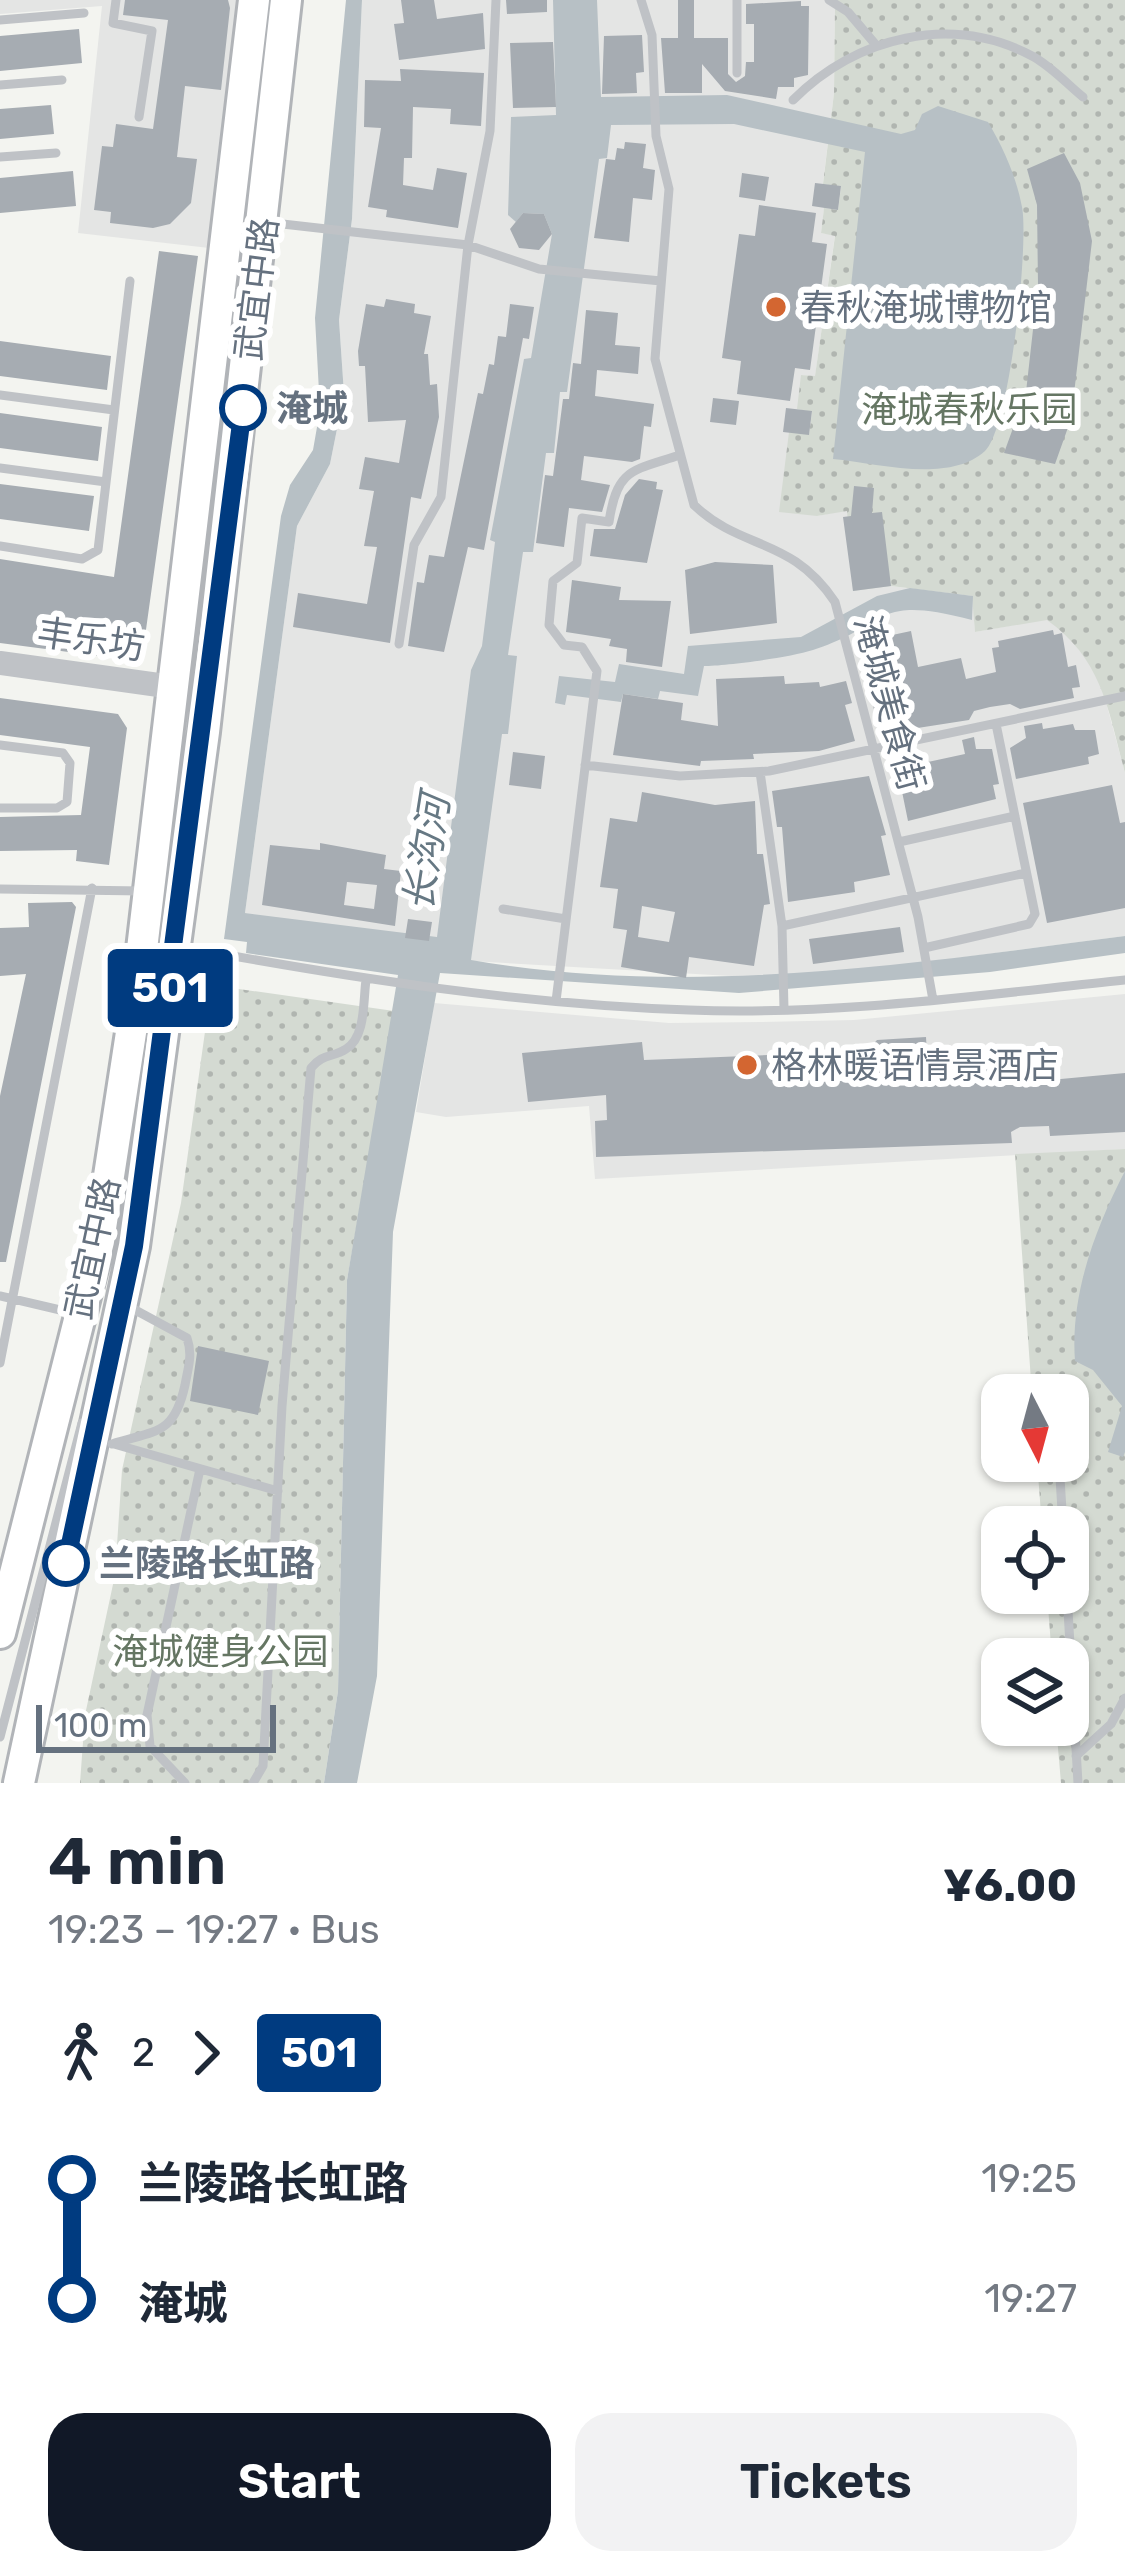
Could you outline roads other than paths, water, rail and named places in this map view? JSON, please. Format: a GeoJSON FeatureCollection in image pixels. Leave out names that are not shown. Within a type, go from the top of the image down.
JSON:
{"type":"FeatureCollection","features":[{"type":"Feature","properties":{"kind":"main road","name":"武宜中路"},"geometry":{"type":"LineString","coordinates":[[19,1783],[102,1441],[107,1370],[122,1302],[171,937],[162,899],[173,687],[254,0]]}},
{"type":"Feature","properties":{"kind":"main road","name":"武宜中路"},"geometry":{"type":"LineString","coordinates":[[0,1633],[99,1241],[162,899],[265,222],[286,0]]}},
{"type":"Feature","properties":{"kind":"main road"},"geometry":{"type":"LineString","coordinates":[[34,1712],[45,1783]]}},
{"type":"Feature","properties":{"kind":"street","name":"丰乐坊"},"geometry":{"type":"LineString","coordinates":[[0,663],[173,687]]}},
{"type":"Feature","properties":{"kind":"lane"},"geometry":{"type":"LineString","coordinates":[[116,0],[112,23],[152,31],[140,117]]}},
{"type":"Feature","properties":{"kind":"lane"},"geometry":{"type":"LineString","coordinates":[[399,644],[414,545],[441,497],[468,245],[490,130],[496,0]]}},
{"type":"Feature","properties":{"kind":"lane","name":"淹城美食街"},"geometry":{"type":"LineString","coordinates":[[640,0],[652,34],[656,136],[669,189],[655,359],[694,505],[710,521],[783,549],[815,572],[836,602],[913,898],[934,1000]]}},
{"type":"Feature","properties":{"kind":"lane"},"geometry":{"type":"LineString","coordinates":[[737,0],[737,73]]}},
{"type":"Feature","properties":{"kind":"lane"},"geometry":{"type":"LineString","coordinates":[[829,0],[848,12],[876,45]]}},
{"type":"Feature","properties":{"kind":"lane"},"geometry":{"type":"LineString","coordinates":[[0,20],[84,13]]}},
{"type":"Feature","properties":{"kind":"lane"},"geometry":{"type":"LineString","coordinates":[[793,100],[816,77],[876,45],[939,32],[986,37],[1035,57],[1083,97]]}},
{"type":"Feature","properties":{"kind":"lane"},"geometry":{"type":"LineString","coordinates":[[0,86],[62,80]]}},
{"type":"Feature","properties":{"kind":"lane"},"geometry":{"type":"LineString","coordinates":[[0,157],[56,153]]}},
{"type":"Feature","properties":{"kind":"lane"},"geometry":{"type":"LineString","coordinates":[[265,222],[468,245],[539,269],[662,281]]}},
{"type":"Feature","properties":{"kind":"lane"},"geometry":{"type":"LineString","coordinates":[[0,547],[82,559],[98,550],[130,281]]}},
{"type":"Feature","properties":{"kind":"lane"},"geometry":{"type":"LineString","coordinates":[[0,395],[114,410]]}},
{"type":"Feature","properties":{"kind":"lane"},"geometry":{"type":"LineString","coordinates":[[556,1001],[597,671],[582,647],[564,645],[549,625],[553,581],[577,563],[582,518],[610,522],[614,486],[629,472],[680,455]]}},
{"type":"Feature","properties":{"kind":"lane"},"geometry":{"type":"LineString","coordinates":[[0,468],[106,482]]}},
{"type":"Feature","properties":{"kind":"lane"},"geometry":{"type":"LineString","coordinates":[[585,765],[680,776],[760,772],[1125,696]]}},
{"type":"Feature","properties":{"kind":"lane"},"geometry":{"type":"LineString","coordinates":[[924,948],[1029,924],[1035,914],[995,724]]}},
{"type":"Feature","properties":{"kind":"lane"},"geometry":{"type":"LineString","coordinates":[[0,745],[63,753],[70,763],[67,802],[57,808],[0,808]]}},
{"type":"Feature","properties":{"kind":"lane"},"geometry":{"type":"LineString","coordinates":[[760,772],[782,926],[784,1010]]}},
{"type":"Feature","properties":{"kind":"lane"},"geometry":{"type":"LineString","coordinates":[[899,842],[1015,816]]}},
{"type":"Feature","properties":{"kind":"lane"},"geometry":{"type":"LineString","coordinates":[[782,926],[1027,873]]}},
{"type":"Feature","properties":{"kind":"lane"},"geometry":{"type":"LineString","coordinates":[[0,1363],[16,1300],[92,888]]}},
{"type":"Feature","properties":{"kind":"lane"},"geometry":{"type":"LineString","coordinates":[[0,889],[92,888],[162,899]]}},
{"type":"Feature","properties":{"kind":"lane"},"geometry":{"type":"LineString","coordinates":[[503,909],[566,919]]}},
{"type":"Feature","properties":{"kind":"lane"},"geometry":{"type":"LineString","coordinates":[[171,937],[366,980],[443,988],[456,994],[691,1011],[934,1000],[1125,980]]}},
{"type":"Feature","properties":{"kind":"lane"},"geometry":{"type":"LineString","coordinates":[[253,1783],[263,1766],[278,1491],[311,1068],[321,1055],[346,1050],[359,1036],[366,980]]}},
{"type":"Feature","properties":{"kind":"lane"},"geometry":{"type":"LineString","coordinates":[[0,1296],[78,1315]]}},
{"type":"Feature","properties":{"kind":"lane"},"geometry":{"type":"LineString","coordinates":[[102,1441],[169,1426],[178,1418],[191,1351],[187,1338],[122,1302]]}},
{"type":"Feature","properties":{"kind":"lane"},"geometry":{"type":"LineString","coordinates":[[0,1737],[79,1431],[107,1370]]}},
{"type":"Feature","properties":{"kind":"lane"},"geometry":{"type":"LineString","coordinates":[[102,1441],[278,1491]]}},
{"type":"Feature","properties":{"kind":"lane"},"geometry":{"type":"LineString","coordinates":[[185,1783],[150,1746],[147,1715],[200,1469]]}},
{"type":"Feature","properties":{"kind":"lane"},"geometry":{"type":"LineString","coordinates":[[1068,1614],[1078,1783]]}},
{"type":"Feature","properties":{"kind":"lane"},"geometry":{"type":"LineString","coordinates":[[1076,1756],[1111,1724],[1125,1698]]}},
{"type":"Feature","properties":{"kind":"place","name":"春秋淹城博物馆"},"geometry":{"type":"Point","coordinates":[776,307]}},
{"type":"Feature","properties":{"kind":"place","name":"淹城"},"geometry":{"type":"Point","coordinates":[243,408]}},
{"type":"Feature","properties":{"kind":"place","name":"格林暖语情景酒店"},"geometry":{"type":"Point","coordinates":[747,1065]}},
{"type":"Feature","properties":{"kind":"place","name":"兰陵路长虹路"},"geometry":{"type":"Point","coordinates":[66,1563]}},
{"type":"Feature","properties":{"kind":"park label","name":"淹城春秋乐园"},"geometry":{"type":"Point","coordinates":[969,409]}},
{"type":"Feature","properties":{"kind":"park label","name":"淹城健身公园"},"geometry":{"type":"Point","coordinates":[220,1651]}},
{"type":"Feature","properties":{"kind":"water label","name":"长沟河"},"geometry":{"type":"Point","coordinates":[426,853]}}]}
